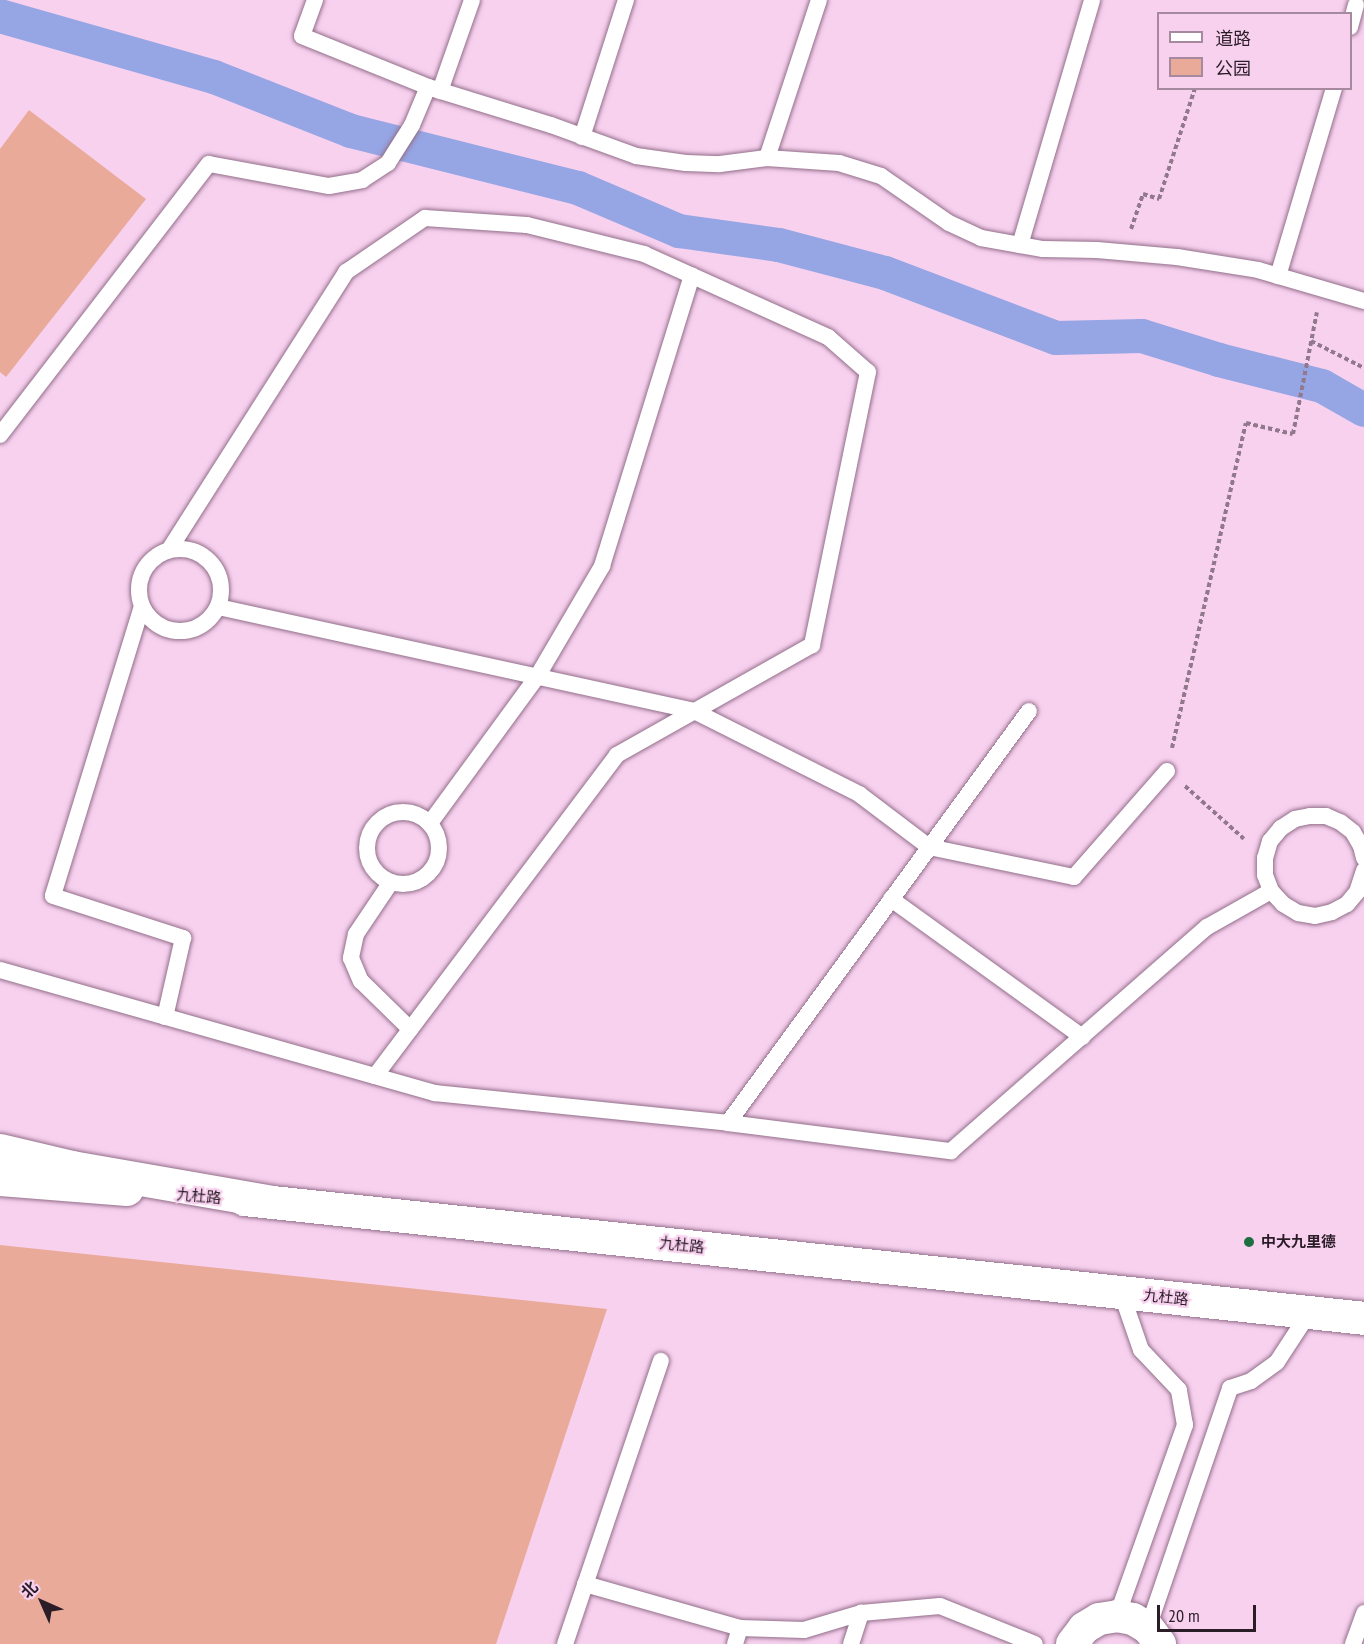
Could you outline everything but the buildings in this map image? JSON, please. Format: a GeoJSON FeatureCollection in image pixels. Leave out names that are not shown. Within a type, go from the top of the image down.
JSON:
{"type":"FeatureCollection","features":[{"type":"Feature","properties":{"kind":"main road"},"geometry":{"type":"LineString","coordinates":[[0,1150],[72,1167],[272,1202]]}},
{"type":"Feature","properties":{"kind":"main road","name":"九杜路"},"geometry":{"type":"LineString","coordinates":[[0,1179],[272,1202],[1364,1318]]}},
{"type":"Feature","properties":{"kind":"street"},"geometry":{"type":"LineString","coordinates":[[1072,1644],[1084,1628],[1099,1619],[1116,1616],[1134,1619],[1154,1636]]}},
{"type":"Feature","properties":{"kind":"lane"},"geometry":{"type":"LineString","coordinates":[[315,0],[302,36],[434,89],[636,156],[686,163],[720,164],[767,158],[839,163],[881,176],[949,223],[981,238],[1043,249],[1177,257],[1258,270],[1364,302]]}},
{"type":"Feature","properties":{"kind":"lane"},"geometry":{"type":"LineString","coordinates":[[0,435],[209,164],[329,186],[362,180],[388,163],[434,89],[472,0]]}},
{"type":"Feature","properties":{"kind":"lane"},"geometry":{"type":"LineString","coordinates":[[582,137],[626,0]]}},
{"type":"Feature","properties":{"kind":"lane"},"geometry":{"type":"LineString","coordinates":[[767,158],[819,0]]}},
{"type":"Feature","properties":{"kind":"lane"},"geometry":{"type":"LineString","coordinates":[[1020,245],[1092,0]]}},
{"type":"Feature","properties":{"kind":"lane"},"geometry":{"type":"LineString","coordinates":[[1352,20],[1356,5]]}},
{"type":"Feature","properties":{"kind":"lane"},"geometry":{"type":"LineString","coordinates":[[1278,276],[1333,90]]}},
{"type":"Feature","properties":{"kind":"lane"},"geometry":{"type":"LineString","coordinates":[[169,550],[346,272],[425,218],[527,225],[644,254],[828,337],[868,372],[812,645],[617,755],[375,1076]]}},
{"type":"Feature","properties":{"kind":"lane"},"geometry":{"type":"LineString","coordinates":[[429,823],[537,677],[602,566],[692,276]]}},
{"type":"Feature","properties":{"kind":"lane"},"geometry":{"type":"LineString","coordinates":[[183,548],[207,558],[221,581],[218,607],[211,618],[187,631],[173,631],[160,626],[150,618],[142,606],[139,593],[143,572],[156,556],[169,550],[183,548]]}},
{"type":"Feature","properties":{"kind":"lane"},"geometry":{"type":"LineString","coordinates":[[142,606],[53,896],[183,938],[165,1017]]}},
{"type":"Feature","properties":{"kind":"lane"},"geometry":{"type":"LineString","coordinates":[[218,607],[694,711],[859,794],[929,848],[1074,877],[1167,771]]}},
{"type":"Feature","properties":{"kind":"lane"},"geometry":{"type":"LineString","coordinates":[[728,1123],[1029,711]]}},
{"type":"Feature","properties":{"kind":"lane"},"geometry":{"type":"LineString","coordinates":[[397,812],[409,812],[429,823],[439,844],[433,867],[414,882],[403,884],[391,882],[372,868],[367,856],[369,833],[376,823],[397,812]]}},
{"type":"Feature","properties":{"kind":"lane"},"geometry":{"type":"LineString","coordinates":[[1364,858],[1361,846],[1353,832],[1340,822],[1326,816],[1310,816],[1295,819],[1281,828],[1270,841],[1265,858],[1265,875],[1271,891],[1283,904],[1298,913],[1315,916],[1332,912],[1347,904],[1357,892],[1364,870]]}},
{"type":"Feature","properties":{"kind":"lane"},"geometry":{"type":"LineString","coordinates":[[391,882],[356,934],[351,958],[361,981],[410,1029]]}},
{"type":"Feature","properties":{"kind":"lane"},"geometry":{"type":"LineString","coordinates":[[0,970],[435,1092],[728,1123],[951,1151],[1207,927],[1271,891]]}},
{"type":"Feature","properties":{"kind":"lane"},"geometry":{"type":"LineString","coordinates":[[891,899],[1082,1037]]}},
{"type":"Feature","properties":{"kind":"lane"},"geometry":{"type":"LineString","coordinates":[[1116,1616],[1185,1425],[1179,1390],[1141,1350],[1121,1292]]}},
{"type":"Feature","properties":{"kind":"lane"},"geometry":{"type":"LineString","coordinates":[[1154,1636],[1230,1388],[1251,1381],[1277,1362],[1309,1313]]}},
{"type":"Feature","properties":{"kind":"lane"},"geometry":{"type":"LineString","coordinates":[[565,1644],[661,1361]]}},
{"type":"Feature","properties":{"kind":"lane"},"geometry":{"type":"LineString","coordinates":[[585,1584],[738,1636],[804,1630],[861,1613],[940,1606],[1035,1644]]}},
{"type":"Feature","properties":{"kind":"lane"},"geometry":{"type":"LineString","coordinates":[[852,1644],[861,1613]]}},
{"type":"Feature","properties":{"kind":"lane"},"geometry":{"type":"LineString","coordinates":[[1353,1644],[1364,1613]]}},
{"type":"Feature","properties":{"kind":"path"},"geometry":{"type":"LineString","coordinates":[[1123,252],[1143,194],[1159,199],[1194,90]]}},
{"type":"Feature","properties":{"kind":"path"},"geometry":{"type":"LineString","coordinates":[[1265,858],[1167,771],[1246,423],[1293,434],[1321,290]]}},
{"type":"Feature","properties":{"kind":"path"},"geometry":{"type":"LineString","coordinates":[[1311,341],[1364,368]]}},
{"type":"Feature","properties":{"kind":"green space"},"geometry":{"type":"Polygon","coordinates":[[[29,110],[146,199],[6,377],[0,372],[0,149],[29,110]]]}},
{"type":"Feature","properties":{"kind":"green space"},"geometry":{"type":"Polygon","coordinates":[[[0,1245],[607,1309],[496,1644],[0,1644],[0,1245]]]}},
{"type":"Feature","properties":{"kind":"waterway"},"geometry":{"type":"LineString","coordinates":[[0,16],[214,77],[351,131],[578,188],[679,231],[779,245],[885,273],[1056,338],[1142,336],[1219,360],[1322,386],[1364,410]]}},
{"type":"Feature","properties":{"kind":"place","name":"中大九里德"},"geometry":{"type":"Point","coordinates":[1249,1242]}}]}
